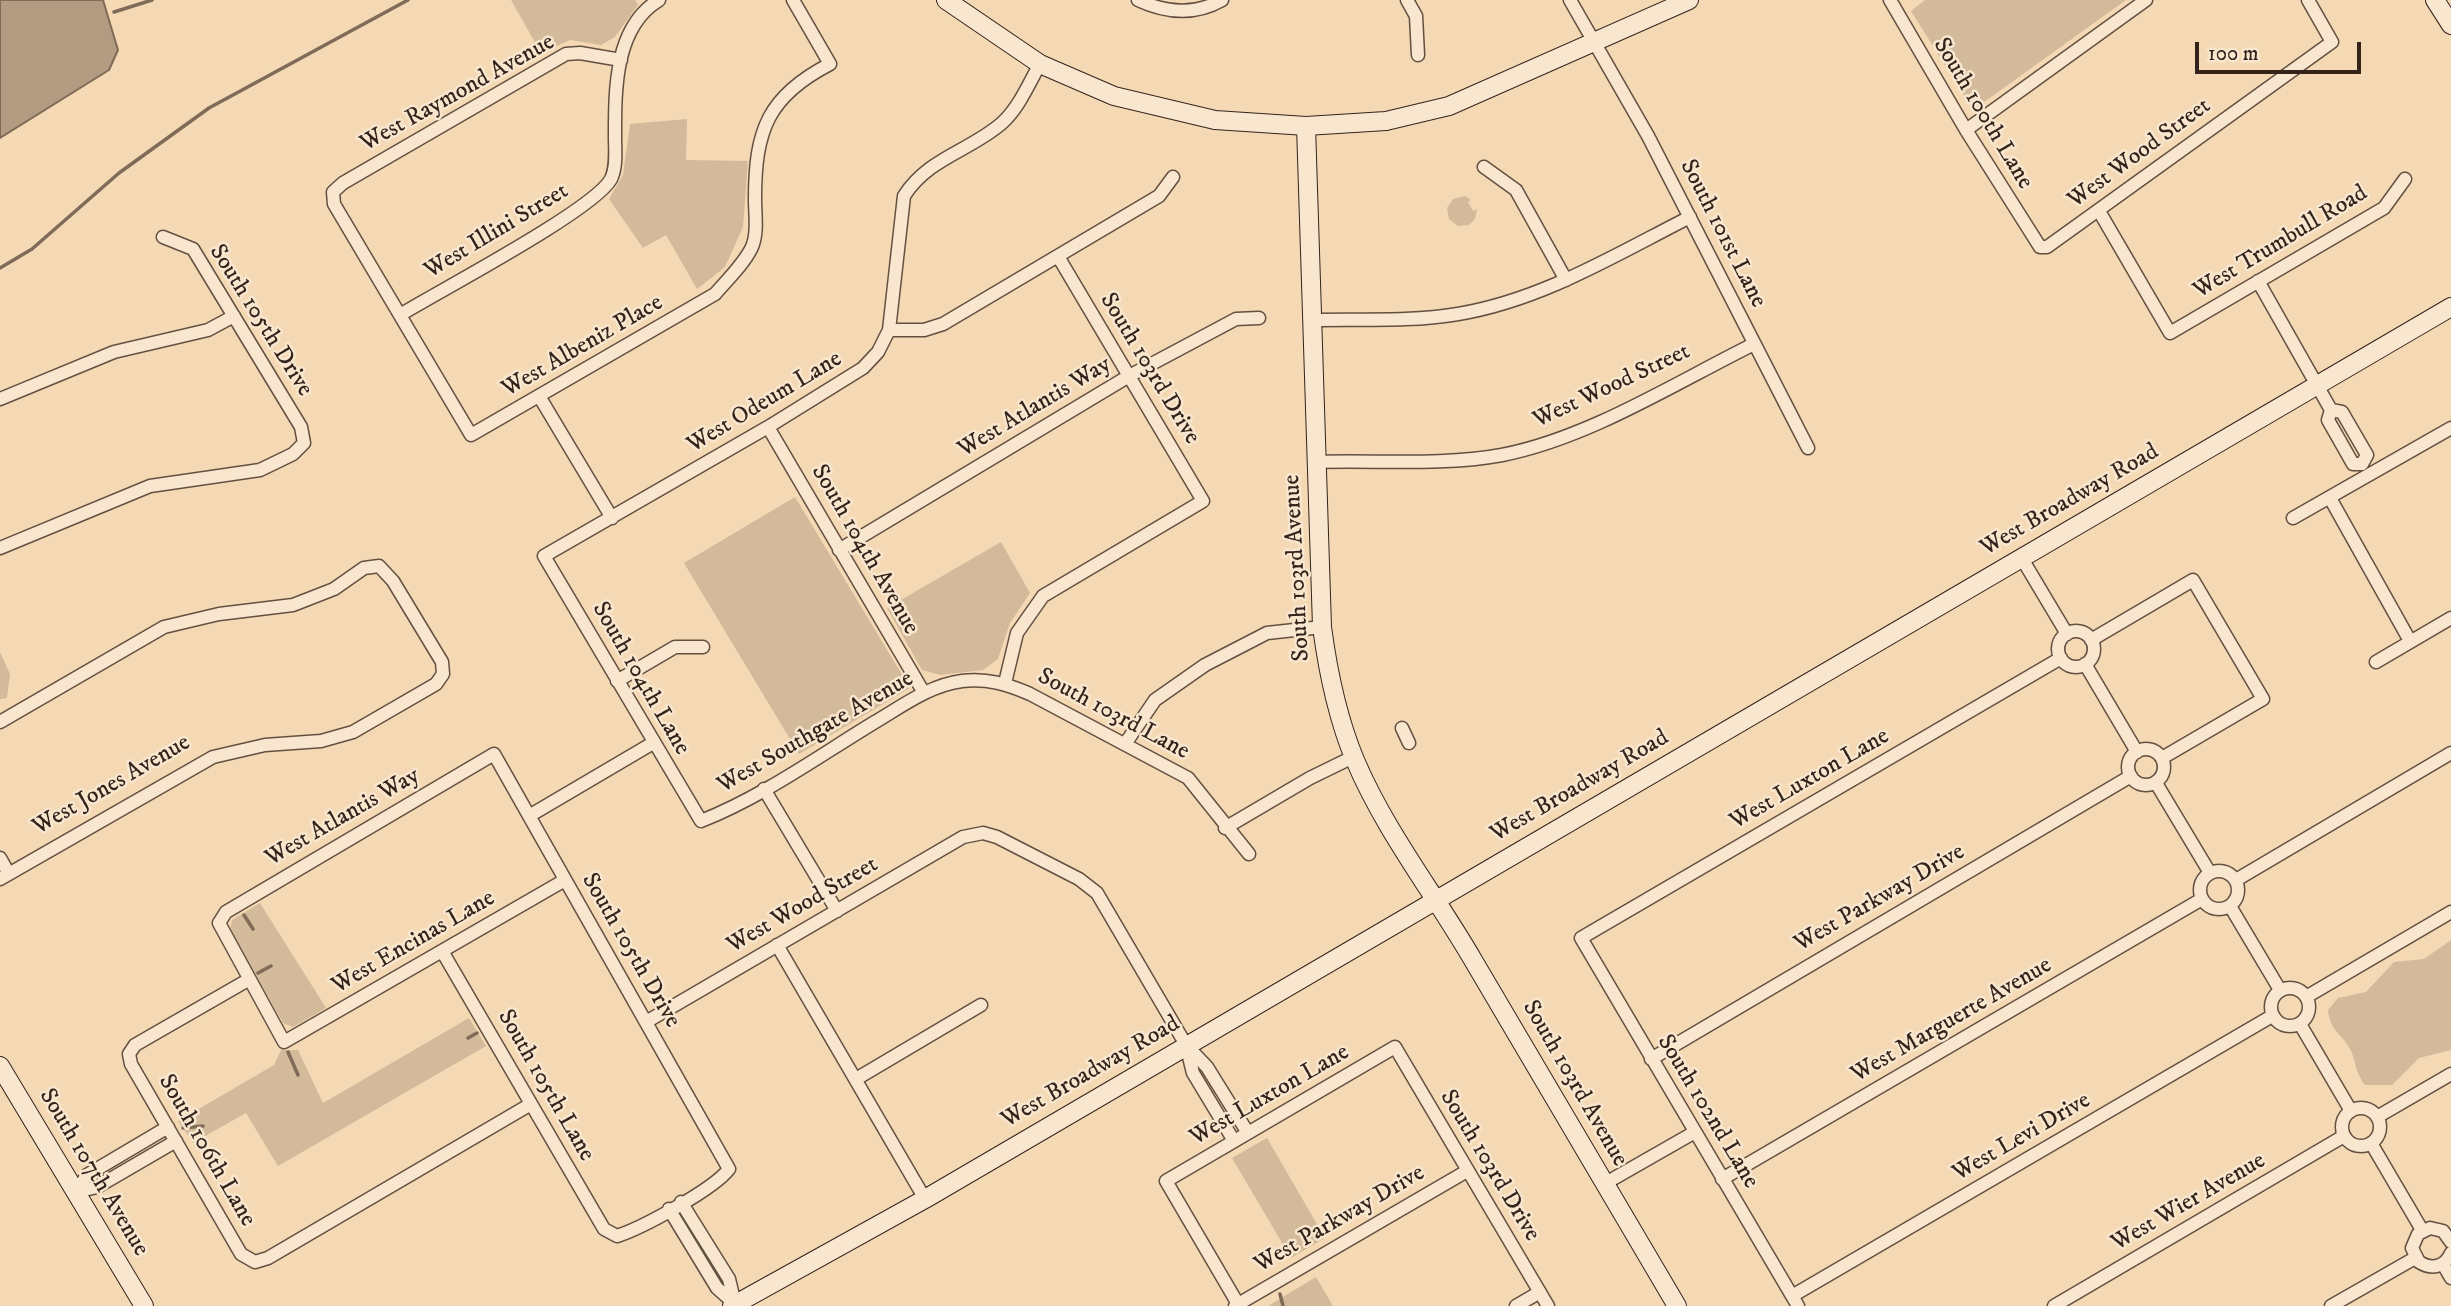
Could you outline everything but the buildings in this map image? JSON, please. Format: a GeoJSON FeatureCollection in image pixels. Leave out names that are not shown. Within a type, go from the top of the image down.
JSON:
{"type":"FeatureCollection","features":[{"type":"Feature","properties":{"kind":"main road"},"geometry":{"type":"LineString","coordinates":[[952,2],[1040,64],[1114,96],[1166,111],[1215,120],[1306,126],[1386,121],[1449,106],[1689,0]]}},
{"type":"Feature","properties":{"kind":"main road"},"geometry":{"type":"LineString","coordinates":[[2435,0],[2451,25]]}},
{"type":"Feature","properties":{"kind":"main road","name":"South 103rd Avenue"},"geometry":{"type":"LineString","coordinates":[[1306,126],[1322,627],[1333,691],[1353,757],[1384,817],[1604,1184],[1671,1304]]}},
{"type":"Feature","properties":{"kind":"main road","name":"West Broadway Road"},"geometry":{"type":"LineString","coordinates":[[734,1305],[925,1199],[2451,307]]}},
{"type":"Feature","properties":{"kind":"main road","name":"South 107th Avenue"},"geometry":{"type":"LineString","coordinates":[[0,1066],[144,1306]]}},
{"type":"Feature","properties":{"kind":"street"},"geometry":{"type":"LineString","coordinates":[[621,60],[637,21],[659,0]]}},
{"type":"Feature","properties":{"kind":"street","name":"West Albeniz Place"},"geometry":{"type":"LineString","coordinates":[[400,314],[471,435],[715,294],[752,247],[755,229],[755,168],[767,119],[776,103],[787,92],[830,64],[793,0]]}},
{"type":"Feature","properties":{"kind":"street"},"geometry":{"type":"LineString","coordinates":[[1138,0],[1157,9],[1180,12],[1216,3]]}},
{"type":"Feature","properties":{"kind":"street"},"geometry":{"type":"LineString","coordinates":[[1407,0],[1416,16],[1418,55]]}},
{"type":"Feature","properties":{"kind":"street","name":"South 101st Lane"},"geometry":{"type":"LineString","coordinates":[[1570,0],[1690,217],[1808,448]]}},
{"type":"Feature","properties":{"kind":"street"},"geometry":{"type":"LineString","coordinates":[[1966,130],[2146,0]]}},
{"type":"Feature","properties":{"kind":"street","name":"West Wood Street"},"geometry":{"type":"LineString","coordinates":[[2040,247],[2047,247],[2099,211],[2332,42],[2308,0]]}},
{"type":"Feature","properties":{"kind":"street","name":"South 100th Lane"},"geometry":{"type":"LineString","coordinates":[[1896,2],[1966,130],[2040,247]]}},
{"type":"Feature","properties":{"kind":"street","name":"West Raymond Avenue"},"geometry":{"type":"LineString","coordinates":[[400,314],[334,204],[333,192],[343,183],[566,54],[580,53],[621,60]]}},
{"type":"Feature","properties":{"kind":"street","name":"West Illini Street"},"geometry":{"type":"LineString","coordinates":[[400,314],[584,205],[611,178],[615,161],[615,100],[621,60]]}},
{"type":"Feature","properties":{"kind":"street"},"geometry":{"type":"LineString","coordinates":[[1040,64],[1004,121],[915,178],[904,196],[889,330],[924,330],[943,324],[1159,197],[1173,177]]}},
{"type":"Feature","properties":{"kind":"street"},"geometry":{"type":"LineString","coordinates":[[1484,167],[1516,190],[1566,280]]}},
{"type":"Feature","properties":{"kind":"street","name":"West Trumbull Road"},"geometry":{"type":"LineString","coordinates":[[2099,211],[2170,333],[2384,208],[2405,179]]}},
{"type":"Feature","properties":{"kind":"street"},"geometry":{"type":"LineString","coordinates":[[1313,320],[1457,314],[1534,295],[1690,217]]}},
{"type":"Feature","properties":{"kind":"street","name":"South 105th Drive"},"geometry":{"type":"LineString","coordinates":[[0,548],[150,486],[260,470],[293,454],[304,443],[300,427],[193,249],[163,237]]}},
{"type":"Feature","properties":{"kind":"street","name":"South 103rd Drive"},"geometry":{"type":"LineString","coordinates":[[1005,683],[1017,633],[1043,596],[1203,501],[1059,258]]}},
{"type":"Feature","properties":{"kind":"street"},"geometry":{"type":"LineString","coordinates":[[2258,281],[2330,410],[2328,420],[2353,464],[2366,470]]}},
{"type":"Feature","properties":{"kind":"street"},"geometry":{"type":"LineString","coordinates":[[0,400],[114,352],[208,330],[234,316]]}},
{"type":"Feature","properties":{"kind":"street","name":"West Atlantis Way"},"geometry":{"type":"LineString","coordinates":[[839,550],[1129,376],[1236,318],[1259,318]]}},
{"type":"Feature","properties":{"kind":"street","name":"West Odeum Lane"},"geometry":{"type":"LineString","coordinates":[[544,556],[768,427],[863,368],[878,352],[889,330]]}},
{"type":"Feature","properties":{"kind":"street","name":"West Wood Street"},"geometry":{"type":"LineString","coordinates":[[1316,463],[1467,459],[1501,455],[1553,441],[1754,344]]}},
{"type":"Feature","properties":{"kind":"street"},"geometry":{"type":"LineString","coordinates":[[539,396],[612,517]]}},
{"type":"Feature","properties":{"kind":"street","name":"South 104th Avenue"},"geometry":{"type":"LineString","coordinates":[[768,427],[924,693]]}},
{"type":"Feature","properties":{"kind":"street"},"geometry":{"type":"LineString","coordinates":[[2293,519],[2330,498],[2366,470],[2451,428]]}},
{"type":"Feature","properties":{"kind":"street"},"geometry":{"type":"LineString","coordinates":[[2330,498],[2410,641]]}},
{"type":"Feature","properties":{"kind":"street","name":"South 104th Lane"},"geometry":{"type":"LineString","coordinates":[[544,556],[701,821]]}},
{"type":"Feature","properties":{"kind":"street"},"geometry":{"type":"LineString","coordinates":[[2021,557],[2067,634]]}},
{"type":"Feature","properties":{"kind":"street","name":"West Jones Avenue"},"geometry":{"type":"LineString","coordinates":[[0,722],[164,628],[219,614],[293,605],[334,589],[364,568],[379,566],[393,581],[442,662],[443,674],[436,684],[353,732],[321,741],[265,745],[213,757],[5,876]]}},
{"type":"Feature","properties":{"kind":"street"},"geometry":{"type":"LineString","coordinates":[[2091,640],[2193,580],[2263,699],[2162,758]]}},
{"type":"Feature","properties":{"kind":"street"},"geometry":{"type":"LineString","coordinates":[[2376,662],[2451,618]]}},
{"type":"Feature","properties":{"kind":"street"},"geometry":{"type":"LineString","coordinates":[[1125,744],[1155,700],[1195,671],[1243,643],[1267,633],[1322,627]]}},
{"type":"Feature","properties":{"kind":"street"},"geometry":{"type":"LineString","coordinates":[[2083,633],[2091,640],[2093,656],[2085,664],[2071,666],[2061,658],[2059,645],[2067,634],[2083,633]]}},
{"type":"Feature","properties":{"kind":"street"},"geometry":{"type":"LineString","coordinates":[[617,681],[675,647],[703,646]]}},
{"type":"Feature","properties":{"kind":"street","name":"West Luxton Lane"},"geometry":{"type":"LineString","coordinates":[[1581,938],[2061,658]]}},
{"type":"Feature","properties":{"kind":"street"},"geometry":{"type":"LineString","coordinates":[[2085,664],[2137,752]]}},
{"type":"Feature","properties":{"kind":"street","name":"West Southgate Avenue"},"geometry":{"type":"LineString","coordinates":[[701,821],[764,789],[924,693],[960,681],[1005,683]]}},
{"type":"Feature","properties":{"kind":"street","name":"South 103rd Lane"},"geometry":{"type":"LineString","coordinates":[[1005,683],[1188,778],[1225,828],[1249,854]]}},
{"type":"Feature","properties":{"kind":"street"},"geometry":{"type":"LineString","coordinates":[[1402,728],[1409,743]]}},
{"type":"Feature","properties":{"kind":"street"},"geometry":{"type":"LineString","coordinates":[[529,816],[653,743]]}},
{"type":"Feature","properties":{"kind":"street"},"geometry":{"type":"LineString","coordinates":[[2153,750],[2162,758],[2165,769],[2156,783],[2144,785],[2131,776],[2130,761],[2137,752],[2153,750]]}},
{"type":"Feature","properties":{"kind":"street"},"geometry":{"type":"LineString","coordinates":[[2236,880],[2451,753]]}},
{"type":"Feature","properties":{"kind":"street","name":"South 105th Drive"},"geometry":{"type":"LineString","coordinates":[[494,754],[729,1169],[721,1179],[681,1202]]}},
{"type":"Feature","properties":{"kind":"street","name":"West Atlantis Way"},"geometry":{"type":"LineString","coordinates":[[248,980],[219,923],[226,912],[494,754]]}},
{"type":"Feature","properties":{"kind":"street"},"geometry":{"type":"LineString","coordinates":[[1225,828],[1310,778],[1353,757]]}},
{"type":"Feature","properties":{"kind":"street","name":"West Parkway Drive"},"geometry":{"type":"LineString","coordinates":[[1651,1059],[2131,776]]}},
{"type":"Feature","properties":{"kind":"street"},"geometry":{"type":"LineString","coordinates":[[2156,783],[2210,873]]}},
{"type":"Feature","properties":{"kind":"street"},"geometry":{"type":"LineString","coordinates":[[764,789],[836,911]]}},
{"type":"Feature","properties":{"kind":"street","name":"West Wood Street"},"geometry":{"type":"LineString","coordinates":[[646,1022],[963,837],[984,833],[1067,873],[1097,893],[1186,1045]]}},
{"type":"Feature","properties":{"kind":"street"},"geometry":{"type":"LineString","coordinates":[[0,858],[5,876]]}},
{"type":"Feature","properties":{"kind":"street"},"geometry":{"type":"LineString","coordinates":[[2224,871],[2236,880],[2238,894],[2230,906],[2215,909],[2202,899],[2201,883],[2210,873],[2224,871]]}},
{"type":"Feature","properties":{"kind":"street","name":"West Encinas Lane"},"geometry":{"type":"LineString","coordinates":[[248,980],[284,1042],[565,880]]}},
{"type":"Feature","properties":{"kind":"street","name":"West Marguerte Avenue"},"geometry":{"type":"LineString","coordinates":[[1722,1178],[2202,899]]}},
{"type":"Feature","properties":{"kind":"street"},"geometry":{"type":"LineString","coordinates":[[2230,906],[2280,990]]}},
{"type":"Feature","properties":{"kind":"street"},"geometry":{"type":"LineString","coordinates":[[2306,997],[2451,912]]}},
{"type":"Feature","properties":{"kind":"street","name":"South 102nd Lane"},"geometry":{"type":"LineString","coordinates":[[1581,938],[1795,1301]]}},
{"type":"Feature","properties":{"kind":"street"},"geometry":{"type":"LineString","coordinates":[[777,945],[925,1199]]}},
{"type":"Feature","properties":{"kind":"street","name":"South 105th Lane"},"geometry":{"type":"LineString","coordinates":[[442,951],[604,1228],[617,1236],[669,1209]]}},
{"type":"Feature","properties":{"kind":"street","name":"South 106th Lane"},"geometry":{"type":"LineString","coordinates":[[248,980],[135,1045],[129,1054],[131,1064],[241,1254],[255,1262],[268,1258],[531,1104]]}},
{"type":"Feature","properties":{"kind":"street"},"geometry":{"type":"LineString","coordinates":[[2297,989],[2306,997],[2308,1015],[2300,1024],[2281,1025],[2272,1016],[2272,1000],[2280,990],[2297,989]]}},
{"type":"Feature","properties":{"kind":"street"},"geometry":{"type":"LineString","coordinates":[[856,1079],[981,1005]]}},
{"type":"Feature","properties":{"kind":"street","name":"West Levi Drive"},"geometry":{"type":"LineString","coordinates":[[1795,1301],[2272,1016]]}},
{"type":"Feature","properties":{"kind":"street"},"geometry":{"type":"LineString","coordinates":[[2300,1024],[2351,1111]]}},
{"type":"Feature","properties":{"kind":"street"},"geometry":{"type":"LineString","coordinates":[[1186,1045],[1207,1067],[1248,1133]]}},
{"type":"Feature","properties":{"kind":"street"},"geometry":{"type":"LineString","coordinates":[[1186,1045],[1194,1073],[1234,1141]]}},
{"type":"Feature","properties":{"kind":"street","name":"South 103rd Drive"},"geometry":{"type":"LineString","coordinates":[[1395,1047],[1548,1306]]}},
{"type":"Feature","properties":{"kind":"street","name":"West Luxton Lane"},"geometry":{"type":"LineString","coordinates":[[1236,1305],[1166,1181],[1395,1047]]}},
{"type":"Feature","properties":{"kind":"street"},"geometry":{"type":"LineString","coordinates":[[2377,1117],[2451,1074]]}},
{"type":"Feature","properties":{"kind":"street"},"geometry":{"type":"LineString","coordinates":[[2365,1109],[2377,1117],[2379,1132],[2371,1143],[2353,1144],[2344,1136],[2344,1120],[2351,1111],[2365,1109]]}},
{"type":"Feature","properties":{"kind":"street"},"geometry":{"type":"LineString","coordinates":[[76,1192],[87,1175],[168,1128]]}},
{"type":"Feature","properties":{"kind":"street"},"geometry":{"type":"LineString","coordinates":[[1604,1184],[1695,1132]]}},
{"type":"Feature","properties":{"kind":"street","name":"West Wier Avenue"},"geometry":{"type":"LineString","coordinates":[[2054,1306],[2344,1136]]}},
{"type":"Feature","properties":{"kind":"street"},"geometry":{"type":"LineString","coordinates":[[76,1192],[97,1187],[176,1141]]}},
{"type":"Feature","properties":{"kind":"street"},"geometry":{"type":"LineString","coordinates":[[2371,1143],[2422,1230]]}},
{"type":"Feature","properties":{"kind":"street","name":"West Parkway Drive"},"geometry":{"type":"LineString","coordinates":[[1236,1305],[1467,1171]]}},
{"type":"Feature","properties":{"kind":"street"},"geometry":{"type":"LineString","coordinates":[[681,1202],[729,1279],[734,1305],[717,1288],[669,1209],[681,1202]]}},
{"type":"Feature","properties":{"kind":"street"},"geometry":{"type":"LineString","coordinates":[[2451,1239],[2435,1228],[2422,1230],[2413,1243],[2415,1258],[2425,1266],[2443,1264],[2451,1253]]}},
{"type":"Feature","properties":{"kind":"street"},"geometry":{"type":"LineString","coordinates":[[2332,1306],[2415,1258]]}},
{"type":"Feature","properties":{"kind":"street"},"geometry":{"type":"LineString","coordinates":[[2443,1264],[2451,1278]]}},
{"type":"Feature","properties":{"kind":"street"},"geometry":{"type":"LineString","coordinates":[[1516,1306],[1540,1292]]}},
{"type":"Feature","properties":{"kind":"shaded area"},"geometry":{"type":"Polygon","coordinates":[[[0,0],[103,0],[118,50],[109,70],[0,138],[0,0]]]}},
{"type":"Feature","properties":{"kind":"shaded area"},"geometry":{"type":"Polygon","coordinates":[[[511,0],[635,0],[638,5],[615,37],[601,45],[570,40],[541,53],[511,0]]]}},
{"type":"Feature","properties":{"kind":"shaded area"},"geometry":{"type":"Polygon","coordinates":[[[1925,0],[2126,0],[1973,110],[1911,11],[1925,0]]]}},
{"type":"Feature","properties":{"kind":"shaded area"},"geometry":{"type":"Polygon","coordinates":[[[687,119],[686,160],[748,161],[743,227],[725,267],[697,289],[666,235],[643,248],[609,199],[623,175],[630,124],[687,119]]]}},
{"type":"Feature","properties":{"kind":"shaded area"},"geometry":{"type":"Polygon","coordinates":[[[1465,196],[1471,200],[1468,202],[1473,211],[1477,209],[1475,219],[1469,225],[1458,226],[1449,219],[1447,208],[1453,199],[1465,196]]]}},
{"type":"Feature","properties":{"kind":"shaded area"},"geometry":{"type":"Polygon","coordinates":[[[795,497],[910,688],[799,754],[684,563],[795,497]]]}},
{"type":"Feature","properties":{"kind":"shaded area"},"geometry":{"type":"Polygon","coordinates":[[[1001,542],[1030,593],[1010,623],[998,659],[983,670],[940,675],[922,670],[887,608],[1001,542]]]}},
{"type":"Feature","properties":{"kind":"shaded area"},"geometry":{"type":"Polygon","coordinates":[[[0,652],[10,674],[7,698],[0,699],[0,652]]]}},
{"type":"Feature","properties":{"kind":"shaded area"},"geometry":{"type":"Polygon","coordinates":[[[260,903],[326,1008],[293,1027],[283,1023],[230,930],[232,920],[260,903]]]}},
{"type":"Feature","properties":{"kind":"shaded area"},"geometry":{"type":"Polygon","coordinates":[[[2451,940],[2451,1050],[2419,1058],[2392,1085],[2365,1085],[2350,1049],[2331,1023],[2328,1010],[2338,998],[2366,992],[2394,962],[2424,959],[2451,940]]]}},
{"type":"Feature","properties":{"kind":"shaded area"},"geometry":{"type":"Polygon","coordinates":[[[469,1018],[486,1046],[278,1166],[246,1113],[193,1143],[178,1121],[274,1065],[281,1050],[298,1050],[323,1103],[469,1018]]]}},
{"type":"Feature","properties":{"kind":"shaded area"},"geometry":{"type":"Polygon","coordinates":[[[1267,1138],[1325,1238],[1291,1258],[1232,1158],[1267,1138]]]}},
{"type":"Feature","properties":{"kind":"shaded area"},"geometry":{"type":"Polygon","coordinates":[[[1316,1277],[1333,1306],[1268,1306],[1316,1277]]]}},
{"type":"Feature","properties":{"kind":"waterway"},"geometry":{"type":"LineString","coordinates":[[114,12],[152,0]]}},
{"type":"Feature","properties":{"kind":"waterway"},"geometry":{"type":"LineString","coordinates":[[0,268],[32,249],[119,173],[209,108],[408,0]]}},
{"type":"Feature","properties":{"kind":"waterway"},"geometry":{"type":"LineString","coordinates":[[244,915],[253,929]]}},
{"type":"Feature","properties":{"kind":"waterway"},"geometry":{"type":"LineString","coordinates":[[258,973],[271,966]]}},
{"type":"Feature","properties":{"kind":"waterway"},"geometry":{"type":"LineString","coordinates":[[468,1038],[477,1033]]}},
{"type":"Feature","properties":{"kind":"waterway"},"geometry":{"type":"LineString","coordinates":[[288,1052],[298,1075]]}},
{"type":"Feature","properties":{"kind":"waterway"},"geometry":{"type":"LineString","coordinates":[[183,1128],[203,1126]]}},
{"type":"Feature","properties":{"kind":"waterway"},"geometry":{"type":"LineString","coordinates":[[1280,1294],[1283,1306]]}}]}
